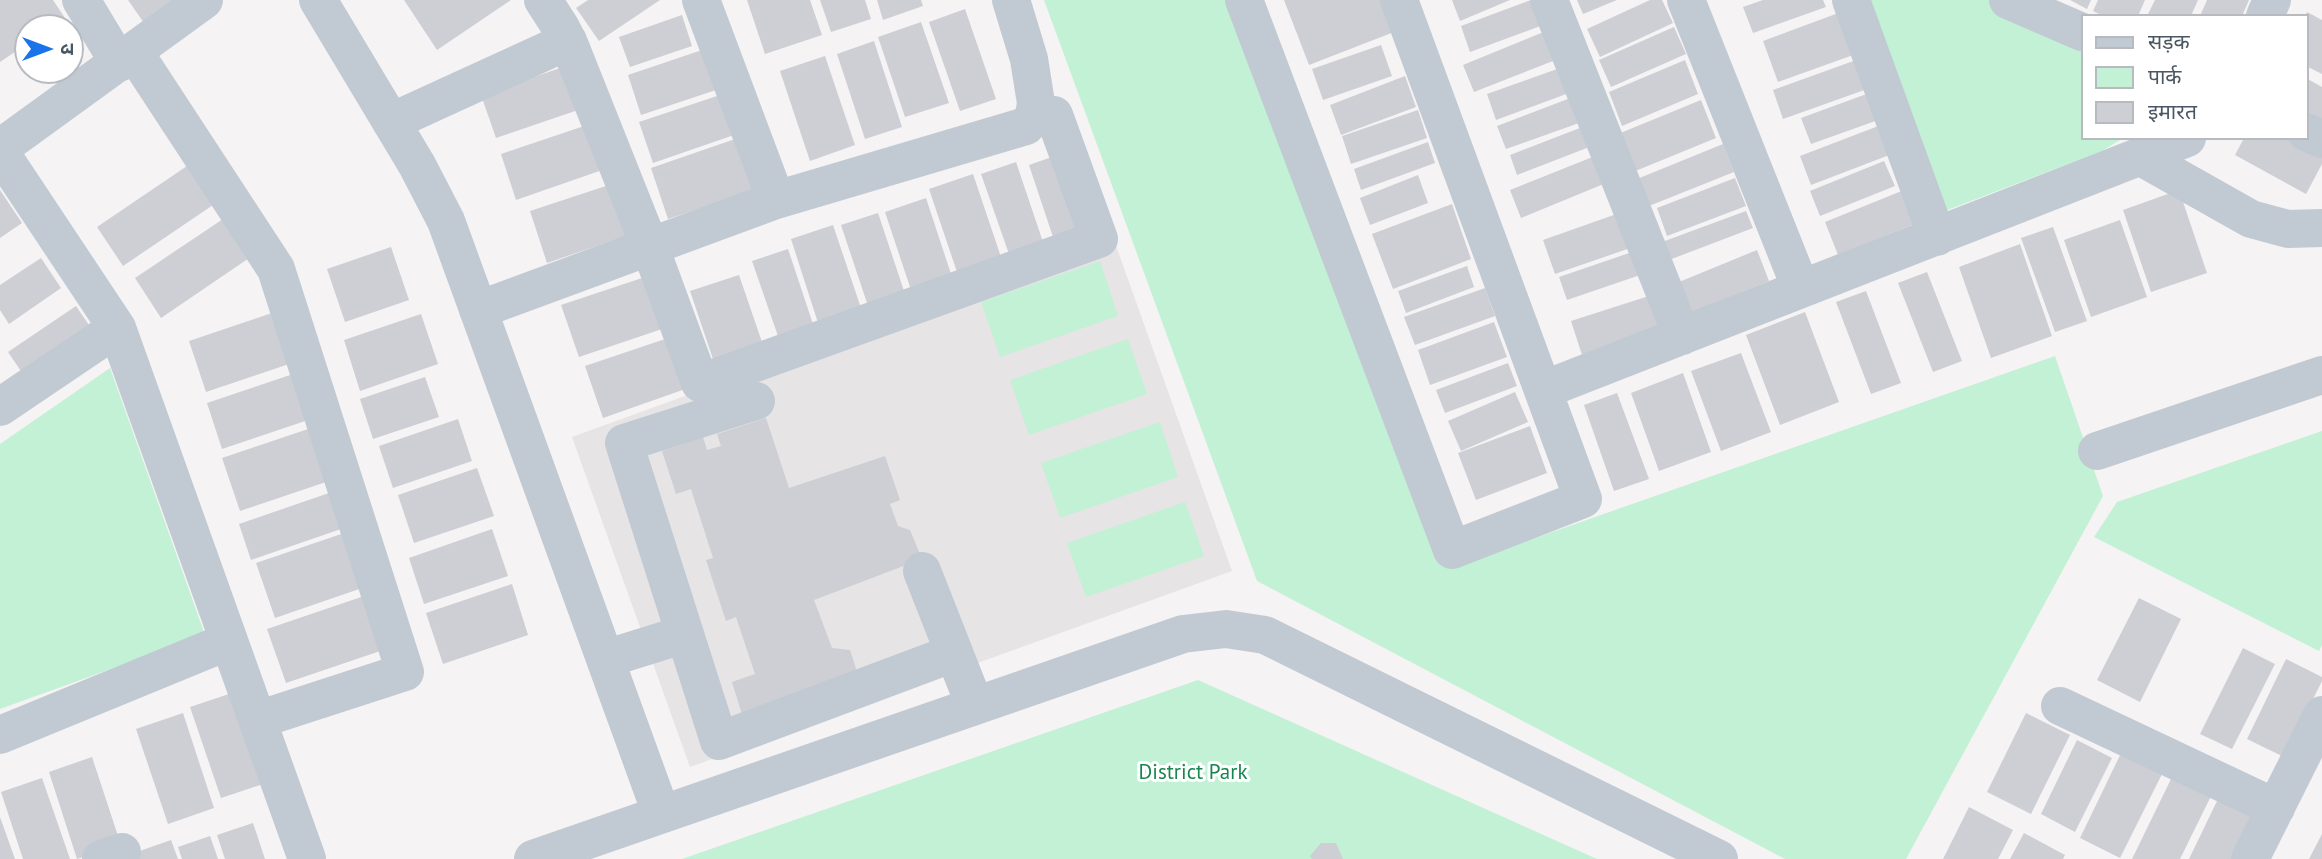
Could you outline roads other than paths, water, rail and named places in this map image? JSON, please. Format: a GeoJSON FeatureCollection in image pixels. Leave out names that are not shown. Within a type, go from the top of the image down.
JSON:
{"type":"FeatureCollection","features":[{"type":"Feature","properties":{"kind":"street"},"geometry":{"type":"LineString","coordinates":[[81,0],[126,57],[276,269],[405,672],[257,720]]}},
{"type":"Feature","properties":{"kind":"street"},"geometry":{"type":"LineString","coordinates":[[204,0],[0,150],[117,328],[307,859]]}},
{"type":"Feature","properties":{"kind":"street"},"geometry":{"type":"LineString","coordinates":[[318,0],[417,165],[446,221],[661,813]]}},
{"type":"Feature","properties":{"kind":"street"},"geometry":{"type":"LineString","coordinates":[[542,0],[568,41],[650,247],[700,383],[1099,239],[1054,115]]}},
{"type":"Feature","properties":{"kind":"street"},"geometry":{"type":"LineString","coordinates":[[702,0],[776,200]]}},
{"type":"Feature","properties":{"kind":"street"},"geometry":{"type":"LineString","coordinates":[[478,310],[776,200],[1026,126],[1034,116],[1036,103],[1029,59],[1011,0]]}},
{"type":"Feature","properties":{"kind":"street"},"geometry":{"type":"LineString","coordinates":[[1244,0],[1452,551],[1583,499],[1399,0]]}},
{"type":"Feature","properties":{"kind":"street"},"geometry":{"type":"LineString","coordinates":[[1549,0],[1682,336]]}},
{"type":"Feature","properties":{"kind":"street"},"geometry":{"type":"LineString","coordinates":[[1686,0],[1801,289]]}},
{"type":"Feature","properties":{"kind":"street"},"geometry":{"type":"LineString","coordinates":[[1851,0],[1937,237]]}},
{"type":"Feature","properties":{"kind":"street"},"geometry":{"type":"LineString","coordinates":[[2008,0],[2080,31]]}},
{"type":"Feature","properties":{"kind":"street"},"geometry":{"type":"LineString","coordinates":[[391,121],[568,41]]}},
{"type":"Feature","properties":{"kind":"street"},"geometry":{"type":"LineString","coordinates":[[1543,390],[2182,140]]}},
{"type":"Feature","properties":{"kind":"street"},"geometry":{"type":"LineString","coordinates":[[2141,157],[2250,219],[2288,229],[2322,228]]}},
{"type":"Feature","properties":{"kind":"street"},"geometry":{"type":"LineString","coordinates":[[2,401],[117,328]]}},
{"type":"Feature","properties":{"kind":"street"},"geometry":{"type":"LineString","coordinates":[[2097,451],[2322,375]]}},
{"type":"Feature","properties":{"kind":"street"},"geometry":{"type":"LineString","coordinates":[[756,401],[624,443],[719,741],[954,653]]}},
{"type":"Feature","properties":{"kind":"street"},"geometry":{"type":"LineString","coordinates":[[922,570],[975,706]]}},
{"type":"Feature","properties":{"kind":"street"},"geometry":{"type":"LineString","coordinates":[[533,859],[1183,634],[1226,629],[1265,635],[1719,859]]}},
{"type":"Feature","properties":{"kind":"street"},"geometry":{"type":"LineString","coordinates":[[605,659],[685,634]]}},
{"type":"Feature","properties":{"kind":"street"},"geometry":{"type":"LineString","coordinates":[[0,735],[229,641]]}},
{"type":"Feature","properties":{"kind":"street"},"geometry":{"type":"LineString","coordinates":[[2060,706],[2276,808]]}},
{"type":"Feature","properties":{"kind":"street"},"geometry":{"type":"LineString","coordinates":[[2250,859],[2322,715]]}},
{"type":"Feature","properties":{"kind":"park label","name":"District Park"},"geometry":{"type":"Point","coordinates":[1193,773]}}]}
